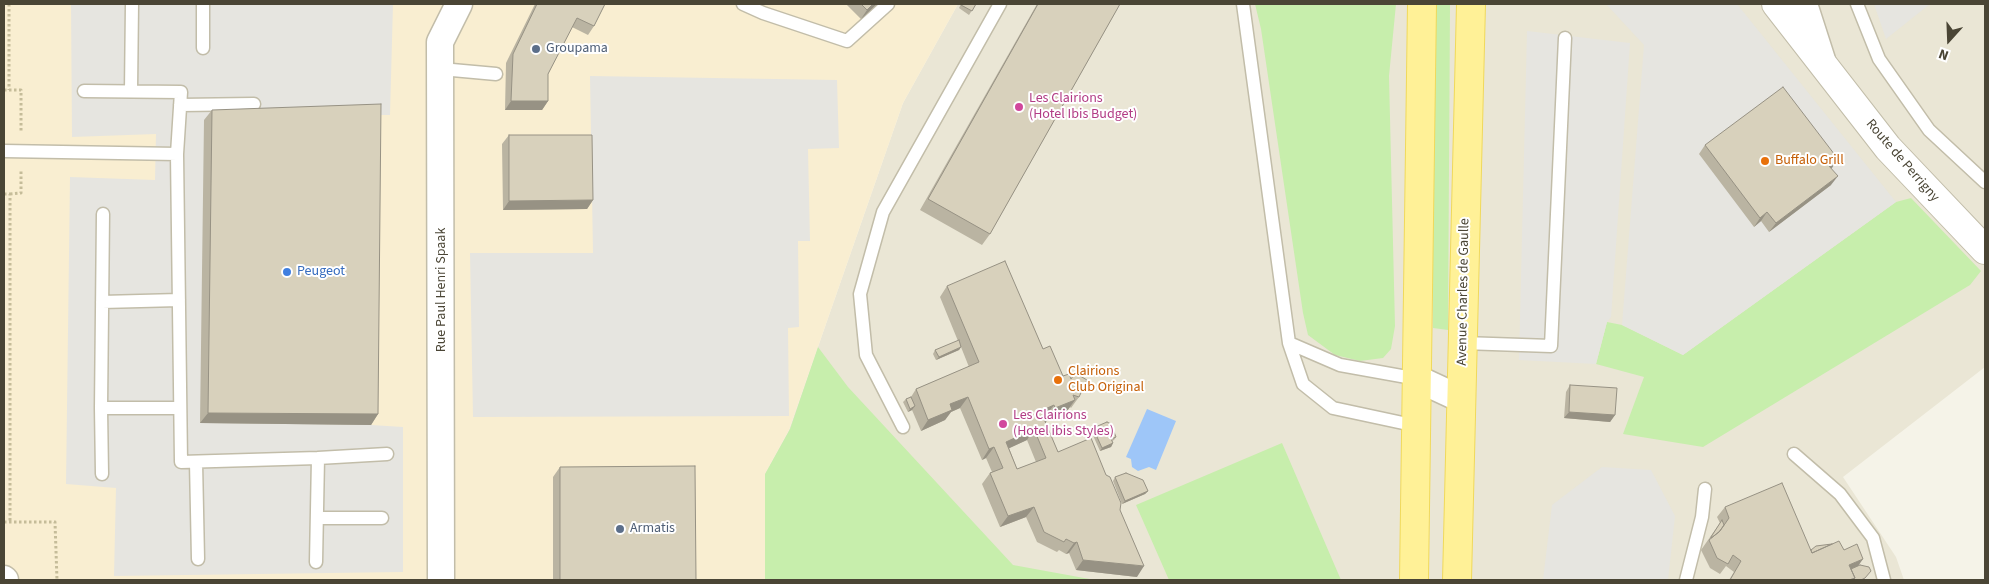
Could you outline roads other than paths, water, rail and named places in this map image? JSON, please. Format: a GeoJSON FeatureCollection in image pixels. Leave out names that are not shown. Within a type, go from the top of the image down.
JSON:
{"type":"FeatureCollection","features":[{"type":"Feature","properties":{"kind":"main road"},"geometry":{"type":"LineString","coordinates":[[1414,580],[1422,4]]}},
{"type":"Feature","properties":{"kind":"main road","name":"Avenue Charles de Gaulle"},"geometry":{"type":"LineString","coordinates":[[1457,580],[1471,4]]}},
{"type":"Feature","properties":{"kind":"street","name":"Rue Paul Henri Spaak"},"geometry":{"type":"LineString","coordinates":[[441,580],[440,42],[458,4]]}},
{"type":"Feature","properties":{"kind":"street","name":"Route de Perrigny"},"geometry":{"type":"LineString","coordinates":[[1776,4],[1888,148],[1921,185],[1985,250]]}},
{"type":"Feature","properties":{"kind":"street","name":"Route de Perrigny"},"geometry":{"type":"LineString","coordinates":[[1804,4],[1824,66]]}},
{"type":"Feature","properties":{"kind":"street"},"geometry":{"type":"LineString","coordinates":[[1418,379],[1461,399]]}},
{"type":"Feature","properties":{"kind":"lane"},"geometry":{"type":"LineString","coordinates":[[131,91],[132,4]]}},
{"type":"Feature","properties":{"kind":"lane"},"geometry":{"type":"LineString","coordinates":[[203,4],[203,48]]}},
{"type":"Feature","properties":{"kind":"lane"},"geometry":{"type":"LineString","coordinates":[[743,4],[847,42],[888,4]]}},
{"type":"Feature","properties":{"kind":"lane"},"geometry":{"type":"LineString","coordinates":[[903,427],[866,355],[860,294],[883,212],[1000,4]]}},
{"type":"Feature","properties":{"kind":"lane"},"geometry":{"type":"LineString","coordinates":[[1243,4],[1289,343],[1303,384],[1333,408],[1417,426]]}},
{"type":"Feature","properties":{"kind":"lane"},"geometry":{"type":"LineString","coordinates":[[1858,4],[1879,59],[1929,130],[1985,182]]}},
{"type":"Feature","properties":{"kind":"lane"},"geometry":{"type":"LineString","coordinates":[[1462,343],[1550,346],[1565,38]]}},
{"type":"Feature","properties":{"kind":"lane"},"geometry":{"type":"LineString","coordinates":[[441,69],[496,74]]}},
{"type":"Feature","properties":{"kind":"lane"},"geometry":{"type":"LineString","coordinates":[[84,91],[180,92],[177,154],[181,462],[387,454]]}},
{"type":"Feature","properties":{"kind":"lane"},"geometry":{"type":"LineString","coordinates":[[180,105],[254,104]]}},
{"type":"Feature","properties":{"kind":"lane"},"geometry":{"type":"LineString","coordinates":[[4,151],[177,154]]}},
{"type":"Feature","properties":{"kind":"lane"},"geometry":{"type":"LineString","coordinates":[[102,474],[103,214]]}},
{"type":"Feature","properties":{"kind":"lane"},"geometry":{"type":"LineString","coordinates":[[102,302],[179,300]]}},
{"type":"Feature","properties":{"kind":"lane"},"geometry":{"type":"LineString","coordinates":[[1289,343],[1340,365],[1418,379]]}},
{"type":"Feature","properties":{"kind":"lane"},"geometry":{"type":"LineString","coordinates":[[101,408],[180,408]]}},
{"type":"Feature","properties":{"kind":"lane"},"geometry":{"type":"LineString","coordinates":[[1794,454],[1840,494],[1873,538],[1884,580]]}},
{"type":"Feature","properties":{"kind":"lane"},"geometry":{"type":"LineString","coordinates":[[316,562],[318,458]]}},
{"type":"Feature","properties":{"kind":"lane"},"geometry":{"type":"LineString","coordinates":[[196,462],[198,559]]}},
{"type":"Feature","properties":{"kind":"lane"},"geometry":{"type":"LineString","coordinates":[[1686,580],[1702,518],[1705,489]]}},
{"type":"Feature","properties":{"kind":"lane"},"geometry":{"type":"LineString","coordinates":[[317,518],[382,518]]}},
{"type":"Feature","properties":{"kind":"water"},"geometry":{"type":"Polygon","coordinates":[[[1147,409],[1176,421],[1156,470],[1149,467],[1138,471],[1132,467],[1131,459],[1126,457],[1147,409]]]}},
{"type":"Feature","properties":{"kind":"place","name":"Groupama"},"geometry":{"type":"Point","coordinates":[536,49]}},
{"type":"Feature","properties":{"kind":"place","name":"Les Clairions (Hotel Ibis Budget)"},"geometry":{"type":"Point","coordinates":[1019,107]}},
{"type":"Feature","properties":{"kind":"place","name":"Buffalo Grill"},"geometry":{"type":"Point","coordinates":[1765,161]}},
{"type":"Feature","properties":{"kind":"place","name":"Peugeot"},"geometry":{"type":"Point","coordinates":[287,272]}},
{"type":"Feature","properties":{"kind":"place","name":"Clairions Club Original"},"geometry":{"type":"Point","coordinates":[1058,380]}},
{"type":"Feature","properties":{"kind":"place","name":"Les Clairions (Hotel ibis Styles)"},"geometry":{"type":"Point","coordinates":[1003,424]}},
{"type":"Feature","properties":{"kind":"place","name":"Armatis"},"geometry":{"type":"Point","coordinates":[620,529]}}]}
